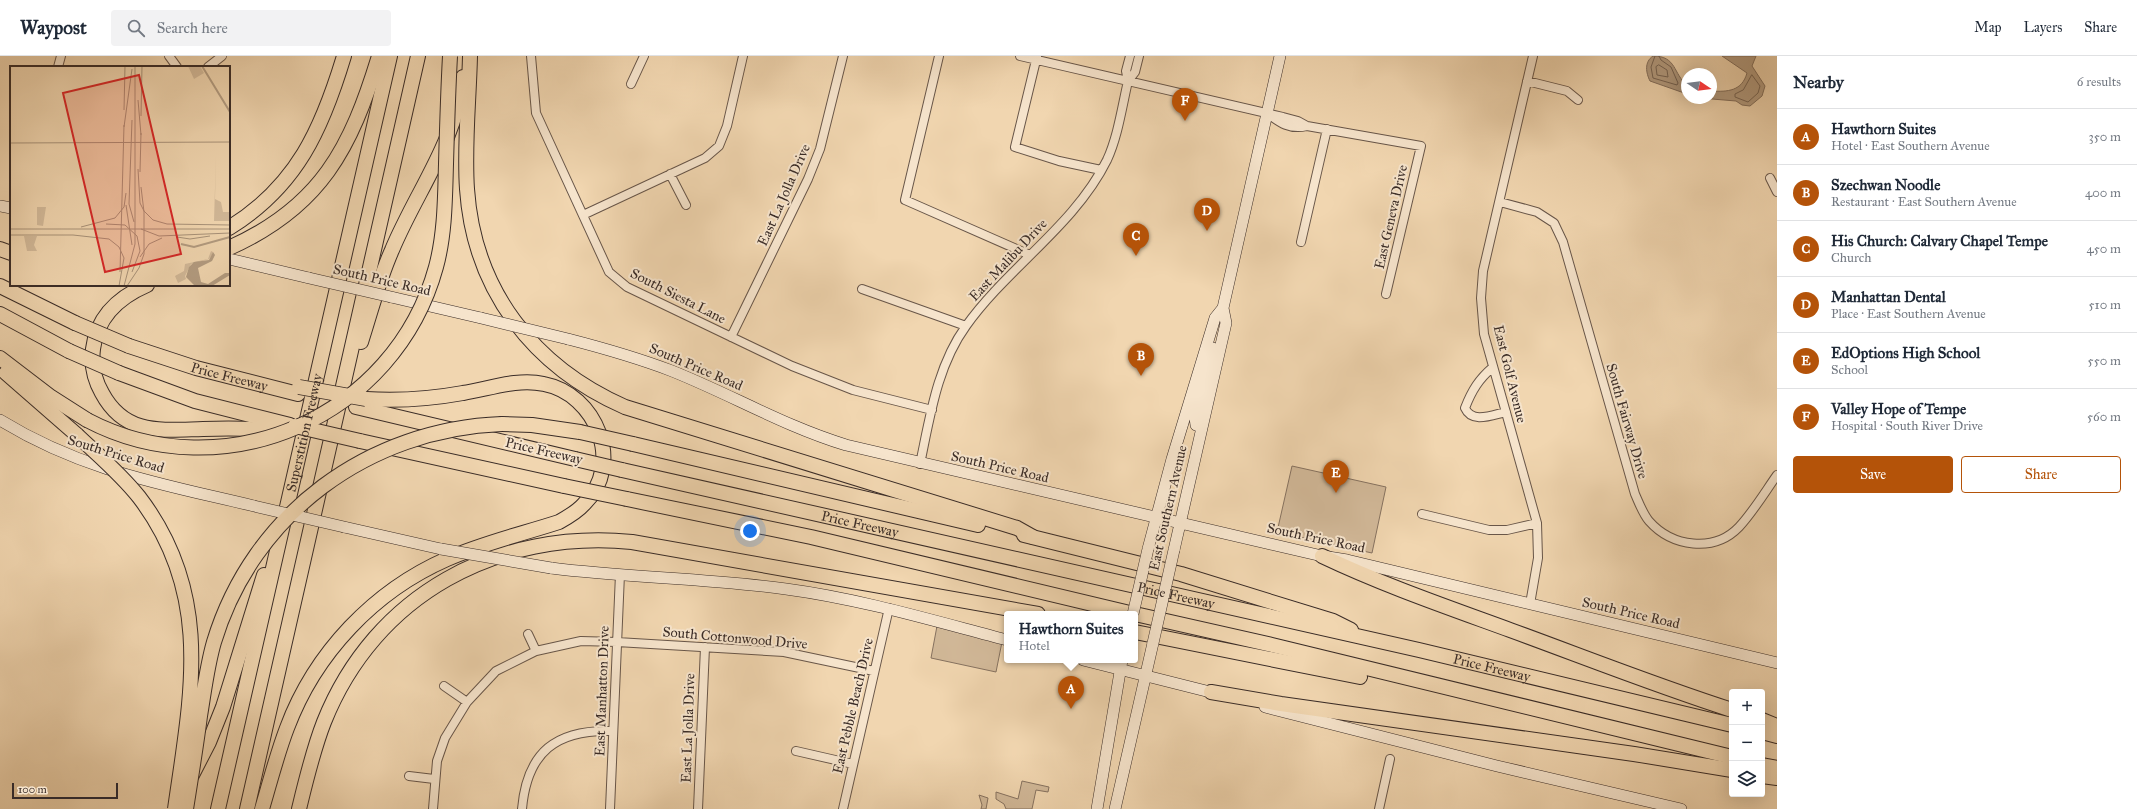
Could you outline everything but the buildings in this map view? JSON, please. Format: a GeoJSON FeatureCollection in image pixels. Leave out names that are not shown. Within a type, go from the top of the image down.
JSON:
{"type":"FeatureCollection","features":[{"type":"Feature","properties":{"kind":"highway"},"geometry":{"type":"LineString","coordinates":[[230,227],[248,215],[273,192],[291,173],[304,155],[324,117],[344,56]]}},
{"type":"Feature","properties":{"kind":"highway"},"geometry":{"type":"LineString","coordinates":[[230,256],[303,200],[322,179],[340,154],[354,129],[379,56]]}},
{"type":"Feature","properties":{"kind":"highway","name":"Superstition Freeway"},"geometry":{"type":"LineString","coordinates":[[218,809],[291,497],[390,56]]}},
{"type":"Feature","properties":{"kind":"highway","name":"Superstition Freeway"},"geometry":{"type":"LineString","coordinates":[[247,809],[324,461],[418,56]]}},
{"type":"Feature","properties":{"kind":"highway"},"geometry":{"type":"LineString","coordinates":[[0,358],[51,397],[87,420],[128,438],[157,445],[202,449],[239,445],[275,436],[306,423],[346,398],[372,377],[408,332],[425,299],[436,266],[443,222],[450,56]]}},
{"type":"Feature","properties":{"kind":"highway"},"geometry":{"type":"LineString","coordinates":[[324,461],[384,268],[401,230],[441,154],[450,132],[462,81],[465,56]]}},
{"type":"Feature","properties":{"kind":"highway"},"geometry":{"type":"LineString","coordinates":[[470,56],[467,188],[474,237],[487,273],[505,308],[527,338],[547,358],[585,387],[625,407],[1017,528],[1033,537]]}},
{"type":"Feature","properties":{"kind":"highway"},"geometry":{"type":"LineString","coordinates":[[0,249],[10,253]]}},
{"type":"Feature","properties":{"kind":"highway","name":"Price Freeway"},"geometry":{"type":"LineString","coordinates":[[0,286],[75,323],[129,346],[196,368],[298,391],[361,403],[622,470],[1369,639],[1729,724]]}},
{"type":"Feature","properties":{"kind":"highway"},"geometry":{"type":"LineString","coordinates":[[145,286],[124,296],[116,303],[102,323],[94,345],[93,370],[95,378],[103,395],[116,413],[137,426],[156,431],[220,429],[290,430]]}},
{"type":"Feature","properties":{"kind":"highway","name":"Price Freeway"},"geometry":{"type":"LineString","coordinates":[[0,314],[69,350],[119,372],[194,400],[290,430],[474,466],[811,537],[1121,611]]}},
{"type":"Feature","properties":{"kind":"highway"},"geometry":{"type":"LineString","coordinates":[[0,368],[113,468],[145,505],[165,537],[182,579],[190,622],[192,658],[175,809]]}},
{"type":"Feature","properties":{"kind":"highway"},"geometry":{"type":"LineString","coordinates":[[262,809],[280,749],[296,707],[323,659],[353,624],[390,592],[425,569],[466,552],[559,522],[569,517],[590,498],[599,480],[602,468],[602,443],[595,420],[568,392],[555,386],[530,382],[424,400],[361,403]]}},
{"type":"Feature","properties":{"kind":"highway"},"geometry":{"type":"LineString","coordinates":[[186,809],[205,681],[214,642],[228,607],[244,574],[269,538],[296,509],[321,487],[372,455],[410,439],[440,431],[482,424],[538,425],[580,432],[1033,537],[1181,574],[1333,621],[1369,639]]}},
{"type":"Feature","properties":{"kind":"highway"},"geometry":{"type":"LineString","coordinates":[[172,809],[195,770],[217,723],[291,497]]}},
{"type":"Feature","properties":{"kind":"highway"},"geometry":{"type":"LineString","coordinates":[[299,809],[315,747],[324,721],[344,681],[366,648],[401,612],[442,581],[481,561],[518,549],[574,540],[632,542],[1021,611]]}},
{"type":"Feature","properties":{"kind":"highway"},"geometry":{"type":"LineString","coordinates":[[1322,556],[1365,576],[1408,593],[1640,679],[1729,709]]}},
{"type":"Feature","properties":{"kind":"highway","name":"Price Freeway"},"geometry":{"type":"LineString","coordinates":[[1138,615],[1729,757]]}},
{"type":"Feature","properties":{"kind":"highway"},"geometry":{"type":"LineString","coordinates":[[1138,633],[1410,687],[1461,692]]}},
{"type":"Feature","properties":{"kind":"highway"},"geometry":{"type":"LineString","coordinates":[[1211,692],[1281,704],[1612,751],[1729,770]]}},
{"type":"Feature","properties":{"kind":"highway"},"geometry":{"type":"LineString","coordinates":[[1765,721],[1777,726]]}},
{"type":"Feature","properties":{"kind":"highway"},"geometry":{"type":"LineString","coordinates":[[1765,733],[1777,736]]}},
{"type":"Feature","properties":{"kind":"highway"},"geometry":{"type":"LineString","coordinates":[[1765,766],[1777,768]]}},
{"type":"Feature","properties":{"kind":"highway"},"geometry":{"type":"LineString","coordinates":[[1765,776],[1777,778]]}},
{"type":"Feature","properties":{"kind":"main road","name":"East Southern Avenue"},"geometry":{"type":"LineString","coordinates":[[1115,809],[1226,323],[1223,308],[1280,56]]}},
{"type":"Feature","properties":{"kind":"main road"},"geometry":{"type":"LineString","coordinates":[[0,206],[10,208]]}},
{"type":"Feature","properties":{"kind":"main road","name":"South Price Road"},"geometry":{"type":"LineString","coordinates":[[230,256],[309,278],[481,318],[625,354],[673,372],[777,420],[831,441],[920,464],[1322,556],[1347,560],[1777,663]]}},
{"type":"Feature","properties":{"kind":"main road","name":"East Southern Avenue"},"geometry":{"type":"LineString","coordinates":[[1135,611],[1155,518],[1214,318],[1223,308]]}},
{"type":"Feature","properties":{"kind":"main road"},"geometry":{"type":"LineString","coordinates":[[1202,427],[1196,425],[1195,417],[1214,343],[1214,318]]}},
{"type":"Feature","properties":{"kind":"main road","name":"South Price Road"},"geometry":{"type":"LineString","coordinates":[[0,420],[59,452],[108,470],[254,506],[441,549],[551,568],[780,588],[825,595],[889,608],[1004,639]]}},
{"type":"Feature","properties":{"kind":"main road"},"geometry":{"type":"LineString","coordinates":[[1106,663],[1121,665],[1146,676],[1211,692],[1349,730],[1681,809]]}},
{"type":"Feature","properties":{"kind":"main road"},"geometry":{"type":"LineString","coordinates":[[1097,809],[1121,665]]}},
{"type":"Feature","properties":{"kind":"street"},"geometry":{"type":"LineString","coordinates":[[58,66],[61,56]]}},
{"type":"Feature","properties":{"kind":"street"},"geometry":{"type":"LineString","coordinates":[[169,56],[176,66]]}},
{"type":"Feature","properties":{"kind":"street"},"geometry":{"type":"LineString","coordinates":[[209,66],[222,56]]}},
{"type":"Feature","properties":{"kind":"street","name":"South Siesta Lane"},"geometry":{"type":"LineString","coordinates":[[530,56],[536,113],[608,272],[627,287],[792,366],[853,390],[932,410]]}},
{"type":"Feature","properties":{"kind":"street"},"geometry":{"type":"LineString","coordinates":[[631,84],[644,56]]}},
{"type":"Feature","properties":{"kind":"street"},"geometry":{"type":"LineString","coordinates":[[583,215],[705,158],[719,146],[727,126],[743,56]]}},
{"type":"Feature","properties":{"kind":"street","name":"East La Jolla Drive"},"geometry":{"type":"LineString","coordinates":[[731,337],[808,179],[820,149],[843,56]]}},
{"type":"Feature","properties":{"kind":"street"},"geometry":{"type":"LineString","coordinates":[[939,56],[905,200],[1030,255]]}},
{"type":"Feature","properties":{"kind":"street"},"geometry":{"type":"LineString","coordinates":[[1020,56],[1036,58],[1267,113],[1298,121],[1307,126],[1327,129],[1301,242]]}},
{"type":"Feature","properties":{"kind":"street","name":"East Malibu Drive"},"geometry":{"type":"LineString","coordinates":[[1128,81],[1126,71],[1130,56]]}},
{"type":"Feature","properties":{"kind":"street","name":"East Malibu Drive"},"geometry":{"type":"LineString","coordinates":[[920,464],[940,379],[951,350],[966,326],[1084,197],[1102,170],[1115,136],[1128,81],[1135,72],[1139,56]]}},
{"type":"Feature","properties":{"kind":"street","name":"East Golf Avenue"},"geometry":{"type":"LineString","coordinates":[[1530,604],[1538,558],[1537,523],[1484,334],[1481,298],[1483,271],[1533,56]]}},
{"type":"Feature","properties":{"kind":"street"},"geometry":{"type":"LineString","coordinates":[[1036,58],[1015,148],[1059,161],[1102,170]]}},
{"type":"Feature","properties":{"kind":"street"},"geometry":{"type":"LineString","coordinates":[[1527,81],[1567,91],[1578,100]]}},
{"type":"Feature","properties":{"kind":"street","name":"East Geneva Drive"},"geometry":{"type":"LineString","coordinates":[[1327,129],[1421,146],[1386,294]]}},
{"type":"Feature","properties":{"kind":"street"},"geometry":{"type":"LineString","coordinates":[[670,174],[686,205]]}},
{"type":"Feature","properties":{"kind":"street"},"geometry":{"type":"LineString","coordinates":[[1770,178],[1777,192]]}},
{"type":"Feature","properties":{"kind":"street","name":"South Fairway Drive"},"geometry":{"type":"LineString","coordinates":[[1500,202],[1538,212],[1554,223],[1563,242],[1635,494],[1648,521],[1668,537],[1686,543],[1706,545],[1725,538],[1739,527],[1777,475]]}},
{"type":"Feature","properties":{"kind":"street"},"geometry":{"type":"LineString","coordinates":[[862,289],[966,326]]}},
{"type":"Feature","properties":{"kind":"street"},"geometry":{"type":"LineString","coordinates":[[1493,367],[1479,379],[1470,393],[1465,408],[1468,414],[1472,417],[1479,418],[1506,412]]}},
{"type":"Feature","properties":{"kind":"street"},"geometry":{"type":"LineString","coordinates":[[1422,514],[1489,530],[1506,530],[1537,523]]}},
{"type":"Feature","properties":{"kind":"street","name":"East Manhatton Drive"},"geometry":{"type":"LineString","coordinates":[[610,809],[620,574]]}},
{"type":"Feature","properties":{"kind":"street","name":"East Pebble Beach Drive"},"geometry":{"type":"LineString","coordinates":[[843,809],[889,608]]}},
{"type":"Feature","properties":{"kind":"street"},"geometry":{"type":"LineString","coordinates":[[528,634],[536,651]]}},
{"type":"Feature","properties":{"kind":"street","name":"South Cottonwood Drive"},"geometry":{"type":"LineString","coordinates":[[433,809],[434,779],[437,761],[445,738],[467,702],[496,671],[536,651],[582,640],[705,647],[784,652],[874,671]]}},
{"type":"Feature","properties":{"kind":"street","name":"East La Jolla Drive"},"geometry":{"type":"LineString","coordinates":[[698,809],[705,647]]}},
{"type":"Feature","properties":{"kind":"street"},"geometry":{"type":"LineString","coordinates":[[444,686],[467,702]]}},
{"type":"Feature","properties":{"kind":"street"},"geometry":{"type":"LineString","coordinates":[[522,809],[524,788],[530,770],[540,756],[552,744],[571,734],[591,730],[613,731]]}},
{"type":"Feature","properties":{"kind":"street"},"geometry":{"type":"LineString","coordinates":[[796,751],[853,764]]}},
{"type":"Feature","properties":{"kind":"street"},"geometry":{"type":"LineString","coordinates":[[1379,809],[1390,759]]}},
{"type":"Feature","properties":{"kind":"street"},"geometry":{"type":"LineString","coordinates":[[409,776],[434,779]]}},
{"type":"Feature","properties":{"kind":"shaded area"},"geometry":{"type":"Polygon","coordinates":[[[1292,466],[1386,487],[1372,553],[1277,532],[1292,466]]]}},
{"type":"Feature","properties":{"kind":"shaded area"},"geometry":{"type":"Polygon","coordinates":[[[937,626],[1002,642],[996,672],[931,658],[937,626]]]}},
{"type":"Feature","properties":{"kind":"shaded area"},"geometry":{"type":"Polygon","coordinates":[[[1022,781],[1049,787],[1048,792],[1036,790],[1032,809],[1006,809],[1004,804],[996,799],[996,792],[1018,799],[1022,781]]]}},
{"type":"Feature","properties":{"kind":"shaded area"},"geometry":{"type":"Polygon","coordinates":[[[979,795],[988,798],[986,809],[981,809],[982,805],[979,795]]]}},
{"type":"Feature","properties":{"kind":"water"},"geometry":{"type":"Polygon","coordinates":[[[1653,56],[1661,57],[1671,62],[1681,78],[1681,92],[1650,81],[1647,64],[1653,56]]]}},
{"type":"Feature","properties":{"kind":"water"},"geometry":{"type":"Polygon","coordinates":[[[1722,56],[1756,56],[1752,66],[1765,86],[1762,96],[1750,106],[1742,105],[1736,101],[1717,99],[1717,91],[1729,90],[1738,87],[1742,84],[1747,73],[1722,56]]]}},
{"type":"Feature","properties":{"kind":"place","name":"Valley Hope of Tempe"},"geometry":{"type":"Point","coordinates":[1185,121]}},
{"type":"Feature","properties":{"kind":"place","name":"Manhattan Dental"},"geometry":{"type":"Point","coordinates":[1207,231]}},
{"type":"Feature","properties":{"kind":"place","name":"His Church: Calvary Chapel Tempe"},"geometry":{"type":"Point","coordinates":[1136,256]}},
{"type":"Feature","properties":{"kind":"place","name":"Szechwan Noodle"},"geometry":{"type":"Point","coordinates":[1141,376]}},
{"type":"Feature","properties":{"kind":"place","name":"EdOptions High School"},"geometry":{"type":"Point","coordinates":[1336,493]}},
{"type":"Feature","properties":{"kind":"place","name":"Hawthorn Suites"},"geometry":{"type":"Point","coordinates":[1071,709]}}]}
